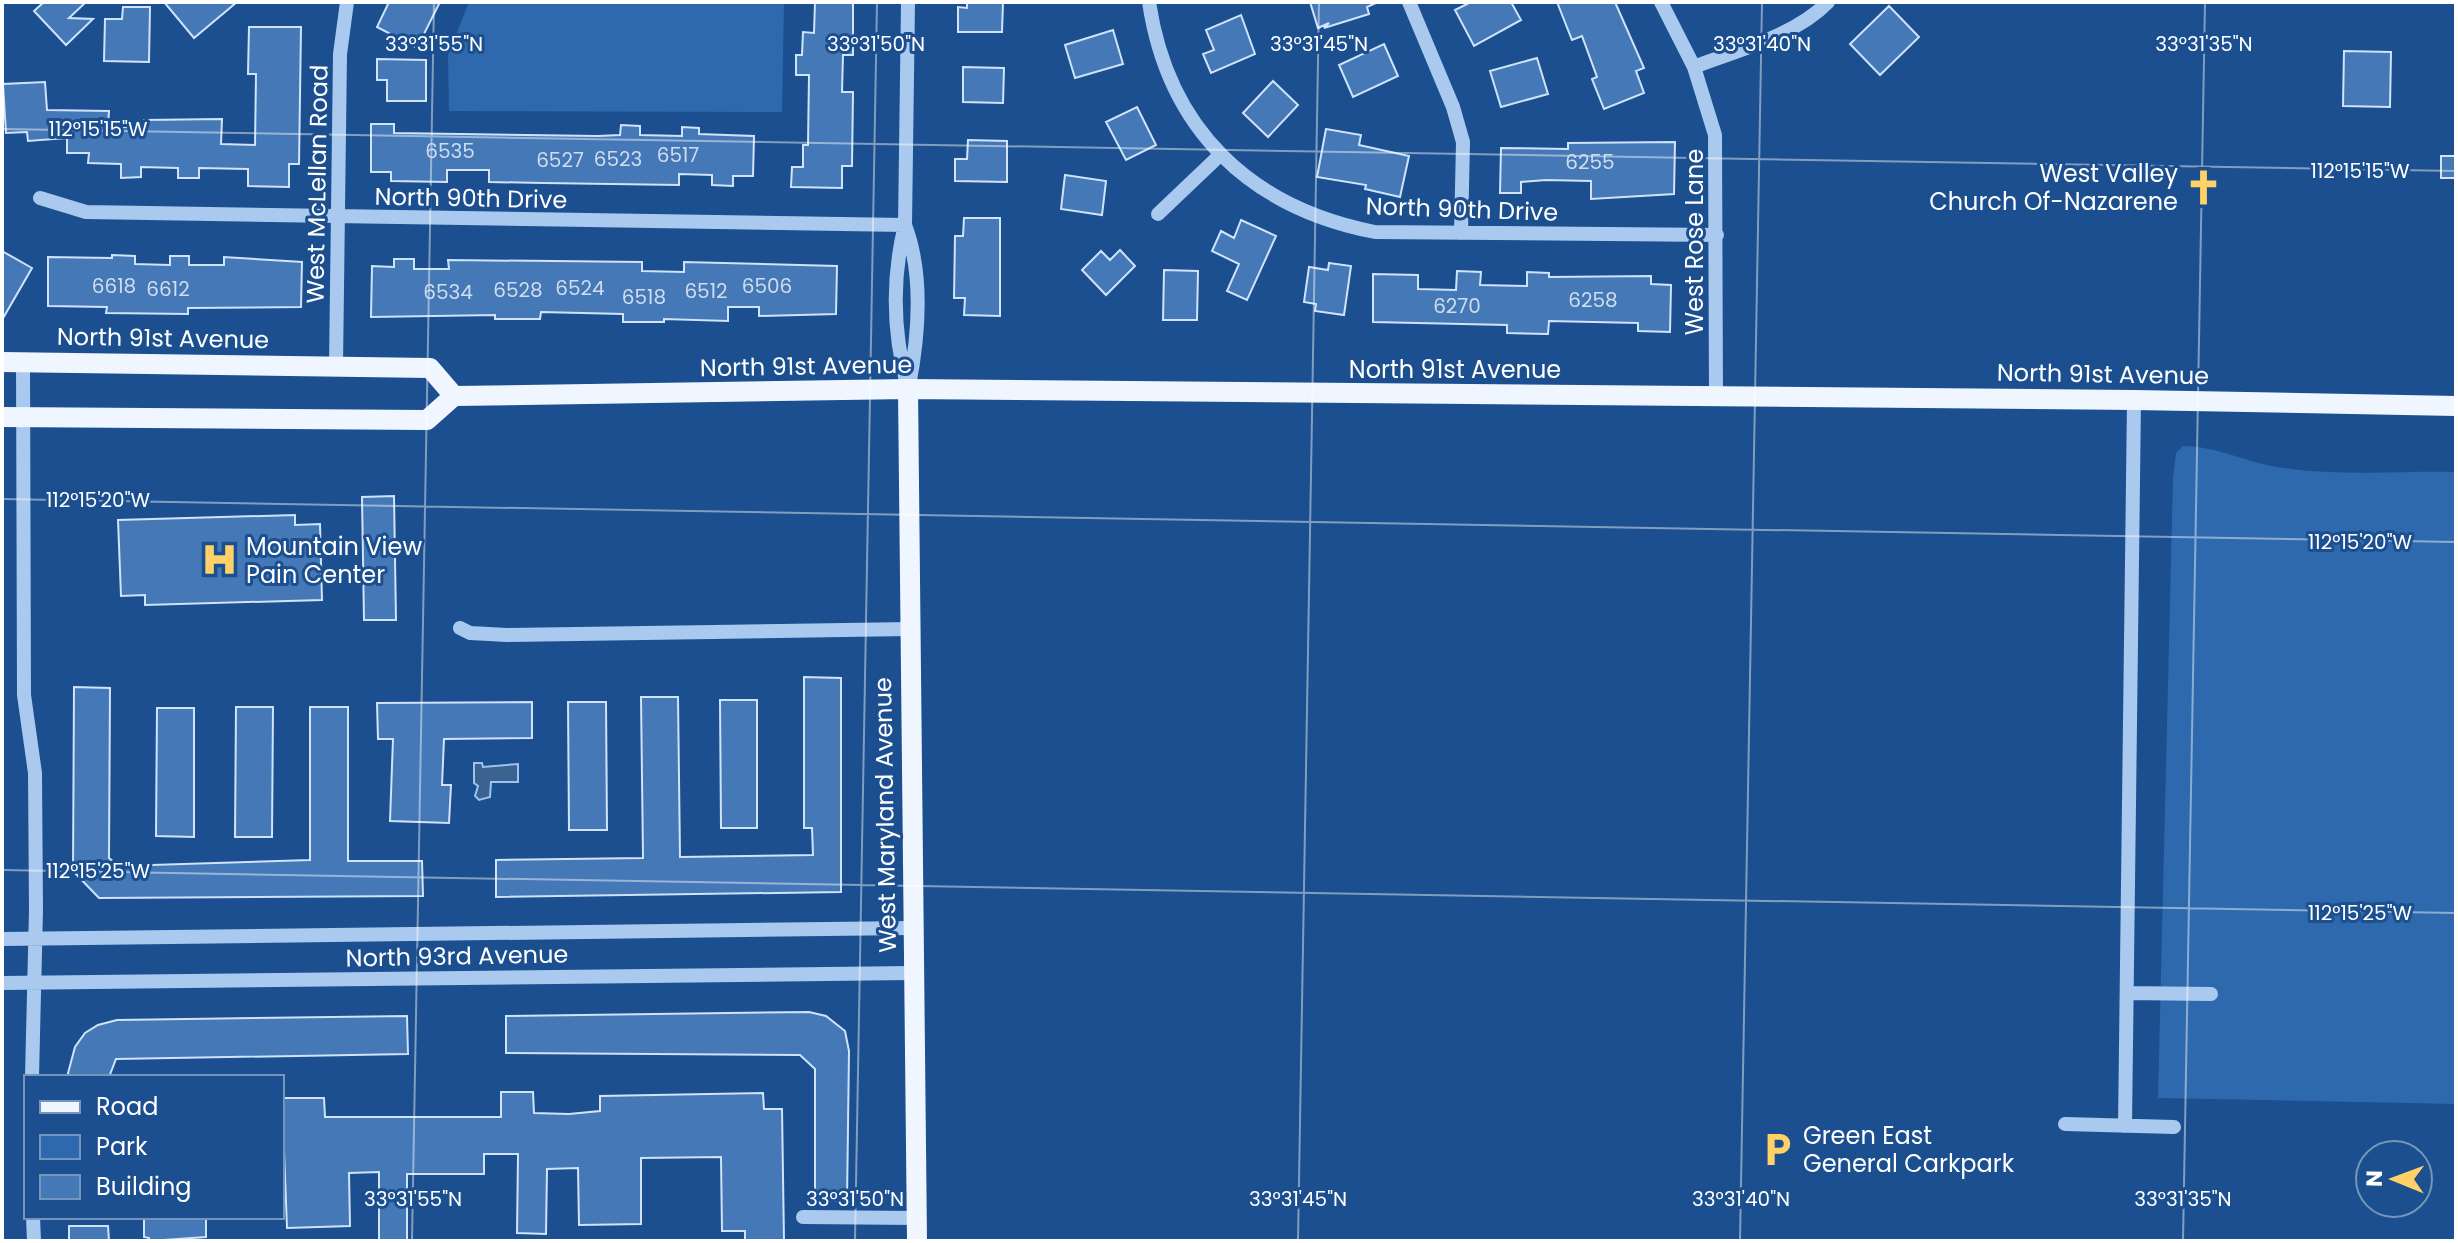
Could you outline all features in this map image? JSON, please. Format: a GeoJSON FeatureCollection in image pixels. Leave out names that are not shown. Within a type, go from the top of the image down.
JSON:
{"type":"FeatureCollection","features":[{"type":"Feature","properties":{"kind":"main road","name":"North 91st Avenue"},"geometry":{"type":"LineString","coordinates":[[2,362],[430,368],[454,396],[908,389],[2134,400],[2456,406]]}},
{"type":"Feature","properties":{"kind":"main road","name":"West Maryland Avenue"},"geometry":{"type":"LineString","coordinates":[[908,389],[911,928],[917,1241]]}},
{"type":"Feature","properties":{"kind":"main road"},"geometry":{"type":"LineString","coordinates":[[12,418],[427,420],[454,396]]}},
{"type":"Feature","properties":{"kind":"street","name":"West McLellan Road"},"geometry":{"type":"LineString","coordinates":[[336,366],[340,54],[347,2]]}},
{"type":"Feature","properties":{"kind":"street","name":"West Maryland Avenue"},"geometry":{"type":"LineString","coordinates":[[908,2],[905,225],[914,248],[917,281],[916,347],[908,389]]}},
{"type":"Feature","properties":{"kind":"street","name":"North 90th Drive"},"geometry":{"type":"LineString","coordinates":[[1149,2],[1164,64],[1194,123],[1220,155],[1266,192],[1324,221],[1375,232],[1717,235]]}},
{"type":"Feature","properties":{"kind":"street"},"geometry":{"type":"LineString","coordinates":[[1409,2],[1453,107],[1463,142],[1461,233]]}},
{"type":"Feature","properties":{"kind":"street","name":"West Rose Lane"},"geometry":{"type":"LineString","coordinates":[[1661,2],[1694,67],[1715,135],[1716,397]]}},
{"type":"Feature","properties":{"kind":"street"},"geometry":{"type":"LineString","coordinates":[[1694,67],[1769,38],[1816,14],[1828,2]]}},
{"type":"Feature","properties":{"kind":"street"},"geometry":{"type":"LineString","coordinates":[[1158,214],[1220,155]]}},
{"type":"Feature","properties":{"kind":"street","name":"North 90th Drive"},"geometry":{"type":"LineString","coordinates":[[40,198],[86,212],[905,225]]}},
{"type":"Feature","properties":{"kind":"street"},"geometry":{"type":"LineString","coordinates":[[23,362],[12,418],[23,666],[35,773],[32,1075]]}},
{"type":"Feature","properties":{"kind":"street"},"geometry":{"type":"LineString","coordinates":[[2125,1126],[2134,400]]}},
{"type":"Feature","properties":{"kind":"street"},"geometry":{"type":"LineString","coordinates":[[460,628],[470,633],[507,635],[910,629]]}},
{"type":"Feature","properties":{"kind":"street","name":"North 93rd Avenue"},"geometry":{"type":"LineString","coordinates":[[2,939],[911,928]]}},
{"type":"Feature","properties":{"kind":"street","name":"North 93rd Avenue"},"geometry":{"type":"LineString","coordinates":[[2,983],[912,973]]}},
{"type":"Feature","properties":{"kind":"street"},"geometry":{"type":"LineString","coordinates":[[2127,993],[2211,994]]}},
{"type":"Feature","properties":{"kind":"street"},"geometry":{"type":"LineString","coordinates":[[2065,1124],[2174,1127]]}},
{"type":"Feature","properties":{"kind":"street"},"geometry":{"type":"LineString","coordinates":[[803,1217],[916,1218]]}},
{"type":"Feature","properties":{"kind":"street"},"geometry":{"type":"LineString","coordinates":[[33,1219],[34,1241]]}},
{"type":"Feature","properties":{"kind":"green space"},"geometry":{"type":"Polygon","coordinates":[[[469,2],[784,2],[782,112],[449,111],[448,55],[469,2]]]}},
{"type":"Feature","properties":{"kind":"green space"},"geometry":{"type":"Polygon","coordinates":[[[2183,446],[2209,449],[2271,466],[2305,470],[2348,473],[2456,472],[2456,1104],[2158,1098],[2173,478],[2176,453],[2183,446]]]}},
{"type":"Feature","properties":{"kind":"shaded area"},"geometry":{"type":"Polygon","coordinates":[[[474,763],[482,763],[483,767],[518,764],[518,782],[491,782],[490,797],[479,800],[475,796],[478,786],[474,783],[474,763]]]}},
{"type":"Feature","properties":{"kind":"building"},"geometry":{"type":"Polygon","coordinates":[[[44,2],[86,2],[69,18],[93,19],[66,45],[34,11],[44,2]]]}},
{"type":"Feature","properties":{"kind":"building"},"geometry":{"type":"Polygon","coordinates":[[[164,2],[237,2],[194,38],[164,2]]]}},
{"type":"Feature","properties":{"kind":"building"},"geometry":{"type":"Polygon","coordinates":[[[389,2],[440,2],[417,48],[377,27],[389,2]]]}},
{"type":"Feature","properties":{"kind":"building"},"geometry":{"type":"Polygon","coordinates":[[[815,2],[853,2],[853,55],[843,55],[842,92],[853,92],[852,166],[842,166],[842,188],[791,187],[792,167],[803,167],[803,145],[808,145],[809,75],[796,75],[796,55],[802,55],[803,32],[814,33],[815,2]]]}},
{"type":"Feature","properties":{"kind":"building"},"geometry":{"type":"Polygon","coordinates":[[[967,2],[1003,2],[1002,32],[958,32],[958,7],[967,8],[967,2]]]}},
{"type":"Feature","properties":{"kind":"building"},"geometry":{"type":"Polygon","coordinates":[[[1310,2],[1378,2],[1367,7],[1369,14],[1318,28],[1310,2]]]}},
{"type":"Feature","properties":{"kind":"building"},"geometry":{"type":"Polygon","coordinates":[[[1471,2],[1511,2],[1521,20],[1474,46],[1455,10],[1471,2]]]}},
{"type":"Feature","properties":{"kind":"building"},"geometry":{"type":"Polygon","coordinates":[[[1557,2],[1615,2],[1644,68],[1636,71],[1644,93],[1604,109],[1592,79],[1597,77],[1582,36],[1572,40],[1557,2]]]}},
{"type":"Feature","properties":{"kind":"building"},"geometry":{"type":"Polygon","coordinates":[[[1889,6],[1919,37],[1880,75],[1850,44],[1889,6]]]}},
{"type":"Feature","properties":{"kind":"building"},"geometry":{"type":"Polygon","coordinates":[[[123,7],[150,7],[149,62],[104,61],[105,19],[122,19],[123,7]]]}},
{"type":"Feature","properties":{"kind":"building"},"geometry":{"type":"Polygon","coordinates":[[[1241,15],[1255,54],[1211,73],[1203,54],[1214,50],[1206,30],[1241,15]]]}},
{"type":"Feature","properties":{"kind":"building"},"geometry":{"type":"Polygon","coordinates":[[[249,27],[301,27],[299,164],[289,164],[289,187],[248,186],[248,169],[199,168],[199,178],[178,178],[178,168],[141,167],[141,177],[121,178],[121,164],[88,163],[89,153],[67,153],[67,138],[28,141],[27,132],[6,133],[3,84],[45,82],[47,110],[109,111],[108,127],[144,127],[144,120],[222,119],[221,144],[255,145],[256,74],[248,74],[249,27]]]}},
{"type":"Feature","properties":{"kind":"building"},"geometry":{"type":"Polygon","coordinates":[[[1113,30],[1123,64],[1075,78],[1065,45],[1113,30]]]}},
{"type":"Feature","properties":{"kind":"building"},"geometry":{"type":"Polygon","coordinates":[[[1384,44],[1398,76],[1353,97],[1339,65],[1384,44]]]}},
{"type":"Feature","properties":{"kind":"building"},"geometry":{"type":"Polygon","coordinates":[[[2344,51],[2391,52],[2390,107],[2343,106],[2344,51]]]}},
{"type":"Feature","properties":{"kind":"building"},"geometry":{"type":"Polygon","coordinates":[[[1537,58],[1548,94],[1501,107],[1490,71],[1537,58]]]}},
{"type":"Feature","properties":{"kind":"building"},"geometry":{"type":"Polygon","coordinates":[[[377,59],[426,60],[426,101],[387,101],[387,80],[377,80],[377,59]]]}},
{"type":"Feature","properties":{"kind":"building"},"geometry":{"type":"Polygon","coordinates":[[[963,67],[1004,68],[1003,103],[963,102],[963,67]]]}},
{"type":"Feature","properties":{"kind":"building"},"geometry":{"type":"Polygon","coordinates":[[[1273,81],[1298,105],[1268,137],[1243,113],[1273,81]]]}},
{"type":"Feature","properties":{"kind":"building"},"geometry":{"type":"Polygon","coordinates":[[[1137,107],[1156,145],[1126,160],[1106,122],[1137,107]]]}},
{"type":"Feature","properties":{"kind":"building"},"geometry":{"type":"Polygon","coordinates":[[[371,124],[394,124],[394,133],[598,136],[620,135],[621,125],[640,126],[640,135],[682,136],[682,127],[699,128],[699,134],[754,136],[753,176],[733,176],[733,186],[712,185],[712,175],[679,174],[679,185],[489,182],[489,170],[447,170],[447,182],[391,181],[391,172],[371,172],[371,124]]]}},
{"type":"Feature","properties":{"kind":"building"},"geometry":{"type":"Polygon","coordinates":[[[1326,129],[1361,135],[1359,145],[1409,156],[1400,197],[1365,189],[1366,185],[1317,177],[1326,129]]]}},
{"type":"Feature","properties":{"kind":"building"},"geometry":{"type":"Polygon","coordinates":[[[968,140],[1007,141],[1007,182],[955,181],[955,159],[967,159],[968,140]]]}},
{"type":"Feature","properties":{"kind":"building"},"geometry":{"type":"Polygon","coordinates":[[[1675,142],[1674,194],[1591,199],[1591,181],[1546,180],[1521,182],[1521,193],[1500,193],[1501,148],[1568,149],[1568,143],[1675,142]]]}},
{"type":"Feature","properties":{"kind":"building"},"geometry":{"type":"Polygon","coordinates":[[[2441,156],[2456,156],[2456,178],[2441,178],[2441,156]]]}},
{"type":"Feature","properties":{"kind":"building"},"geometry":{"type":"Polygon","coordinates":[[[1065,175],[1106,181],[1102,215],[1061,209],[1065,175]]]}},
{"type":"Feature","properties":{"kind":"building"},"geometry":{"type":"Polygon","coordinates":[[[964,218],[1000,218],[1000,316],[964,315],[965,298],[954,298],[955,236],[963,236],[964,218]]]}},
{"type":"Feature","properties":{"kind":"building"},"geometry":{"type":"Polygon","coordinates":[[[1241,220],[1276,236],[1247,300],[1227,291],[1239,264],[1212,251],[1221,231],[1234,238],[1241,220]]]}},
{"type":"Feature","properties":{"kind":"building"},"geometry":{"type":"Polygon","coordinates":[[[1120,250],[1135,266],[1106,295],[1082,270],[1101,251],[1110,260],[1120,250]]]}},
{"type":"Feature","properties":{"kind":"building"},"geometry":{"type":"Polygon","coordinates":[[[2,251],[32,268],[2,320],[2,251]]]}},
{"type":"Feature","properties":{"kind":"building"},"geometry":{"type":"Polygon","coordinates":[[[112,255],[135,256],[135,264],[170,265],[170,256],[189,256],[189,265],[224,265],[224,257],[302,262],[301,307],[188,308],[188,314],[106,313],[107,307],[48,306],[48,257],[112,258],[112,255]]]}},
{"type":"Feature","properties":{"kind":"building"},"geometry":{"type":"Polygon","coordinates":[[[394,259],[414,259],[414,269],[449,269],[448,260],[642,262],[642,271],[684,272],[684,262],[837,266],[836,314],[759,316],[759,307],[728,307],[728,321],[664,319],[664,322],[623,322],[623,314],[541,312],[540,319],[495,319],[495,315],[371,317],[372,266],[394,267],[394,259]]]}},
{"type":"Feature","properties":{"kind":"building"},"geometry":{"type":"Polygon","coordinates":[[[1329,263],[1351,266],[1344,315],[1315,311],[1316,304],[1304,302],[1309,267],[1328,270],[1329,263]]]}},
{"type":"Feature","properties":{"kind":"building"},"geometry":{"type":"Polygon","coordinates":[[[1164,270],[1198,271],[1197,320],[1163,320],[1164,270]]]}},
{"type":"Feature","properties":{"kind":"building"},"geometry":{"type":"Polygon","coordinates":[[[1457,271],[1481,272],[1480,285],[1527,286],[1527,272],[1549,273],[1549,277],[1651,276],[1651,284],[1671,285],[1670,332],[1638,331],[1638,323],[1549,321],[1548,334],[1507,333],[1507,325],[1373,322],[1373,274],[1418,275],[1418,289],[1456,290],[1457,271]]]}},
{"type":"Feature","properties":{"kind":"building"},"geometry":{"type":"Polygon","coordinates":[[[394,496],[396,620],[364,620],[362,497],[394,496]]]}},
{"type":"Feature","properties":{"kind":"building","name":"Mountain View Pain Center"},"geometry":{"type":"Polygon","coordinates":[[[295,515],[295,525],[320,524],[322,600],[145,605],[145,595],[121,596],[118,520],[295,515]]]}},
{"type":"Feature","properties":{"kind":"building"},"geometry":{"type":"Polygon","coordinates":[[[804,677],[841,678],[841,892],[496,897],[496,860],[643,858],[641,697],[678,697],[680,857],[813,855],[812,828],[804,828],[804,677]]]}},
{"type":"Feature","properties":{"kind":"building"},"geometry":{"type":"Polygon","coordinates":[[[74,687],[110,688],[109,858],[119,866],[310,860],[310,707],[348,707],[348,861],[422,861],[423,896],[99,898],[73,871],[74,687]]]}},
{"type":"Feature","properties":{"kind":"building"},"geometry":{"type":"Polygon","coordinates":[[[720,700],[757,700],[757,828],[721,828],[720,700]]]}},
{"type":"Feature","properties":{"kind":"building"},"geometry":{"type":"Polygon","coordinates":[[[532,702],[532,738],[444,739],[442,785],[451,785],[449,823],[390,821],[393,739],[378,739],[377,703],[532,702]]]}},
{"type":"Feature","properties":{"kind":"building"},"geometry":{"type":"Polygon","coordinates":[[[568,702],[606,702],[607,830],[569,830],[568,702]]]}},
{"type":"Feature","properties":{"kind":"building"},"geometry":{"type":"Polygon","coordinates":[[[236,707],[273,707],[272,837],[235,837],[236,707]]]}},
{"type":"Feature","properties":{"kind":"building"},"geometry":{"type":"Polygon","coordinates":[[[157,708],[194,708],[194,837],[156,836],[157,708]]]}},
{"type":"Feature","properties":{"kind":"building"},"geometry":{"type":"Polygon","coordinates":[[[809,1012],[826,1016],[845,1031],[849,1051],[847,1201],[815,1201],[815,1069],[800,1055],[506,1053],[506,1016],[809,1012]]]}},
{"type":"Feature","properties":{"kind":"building"},"geometry":{"type":"Polygon","coordinates":[[[407,1016],[408,1054],[116,1059],[110,1075],[68,1075],[75,1047],[85,1033],[98,1025],[117,1020],[407,1016]]]}},
{"type":"Feature","properties":{"kind":"building"},"geometry":{"type":"Polygon","coordinates":[[[501,1092],[533,1092],[534,1113],[569,1114],[600,1111],[600,1096],[763,1093],[764,1109],[782,1109],[784,1241],[745,1241],[745,1231],[722,1231],[721,1157],[641,1158],[641,1224],[579,1225],[578,1168],[547,1169],[546,1234],[517,1233],[518,1154],[484,1154],[484,1174],[407,1174],[407,1241],[379,1241],[379,1172],[349,1173],[350,1226],[287,1228],[284,1098],[324,1098],[325,1117],[501,1117],[501,1092]]]}},
{"type":"Feature","properties":{"kind":"building"},"geometry":{"type":"Polygon","coordinates":[[[144,1219],[206,1219],[206,1237],[149,1241],[144,1237],[144,1219]]]}},
{"type":"Feature","properties":{"kind":"building"},"geometry":{"type":"Polygon","coordinates":[[[69,1226],[108,1226],[109,1241],[69,1241],[69,1226]]]}},
{"type":"Feature","properties":{"kind":"place","name":"West Valley Church Of-Nazarene"},"geometry":{"type":"Point","coordinates":[2204,187]}},
{"type":"Feature","properties":{"kind":"place","name":"Mountain View Pain Center"},"geometry":{"type":"Point","coordinates":[220,560]}},
{"type":"Feature","properties":{"kind":"place","name":"Green East General Carkpark"},"geometry":{"type":"Point","coordinates":[1777,1149]}}]}
